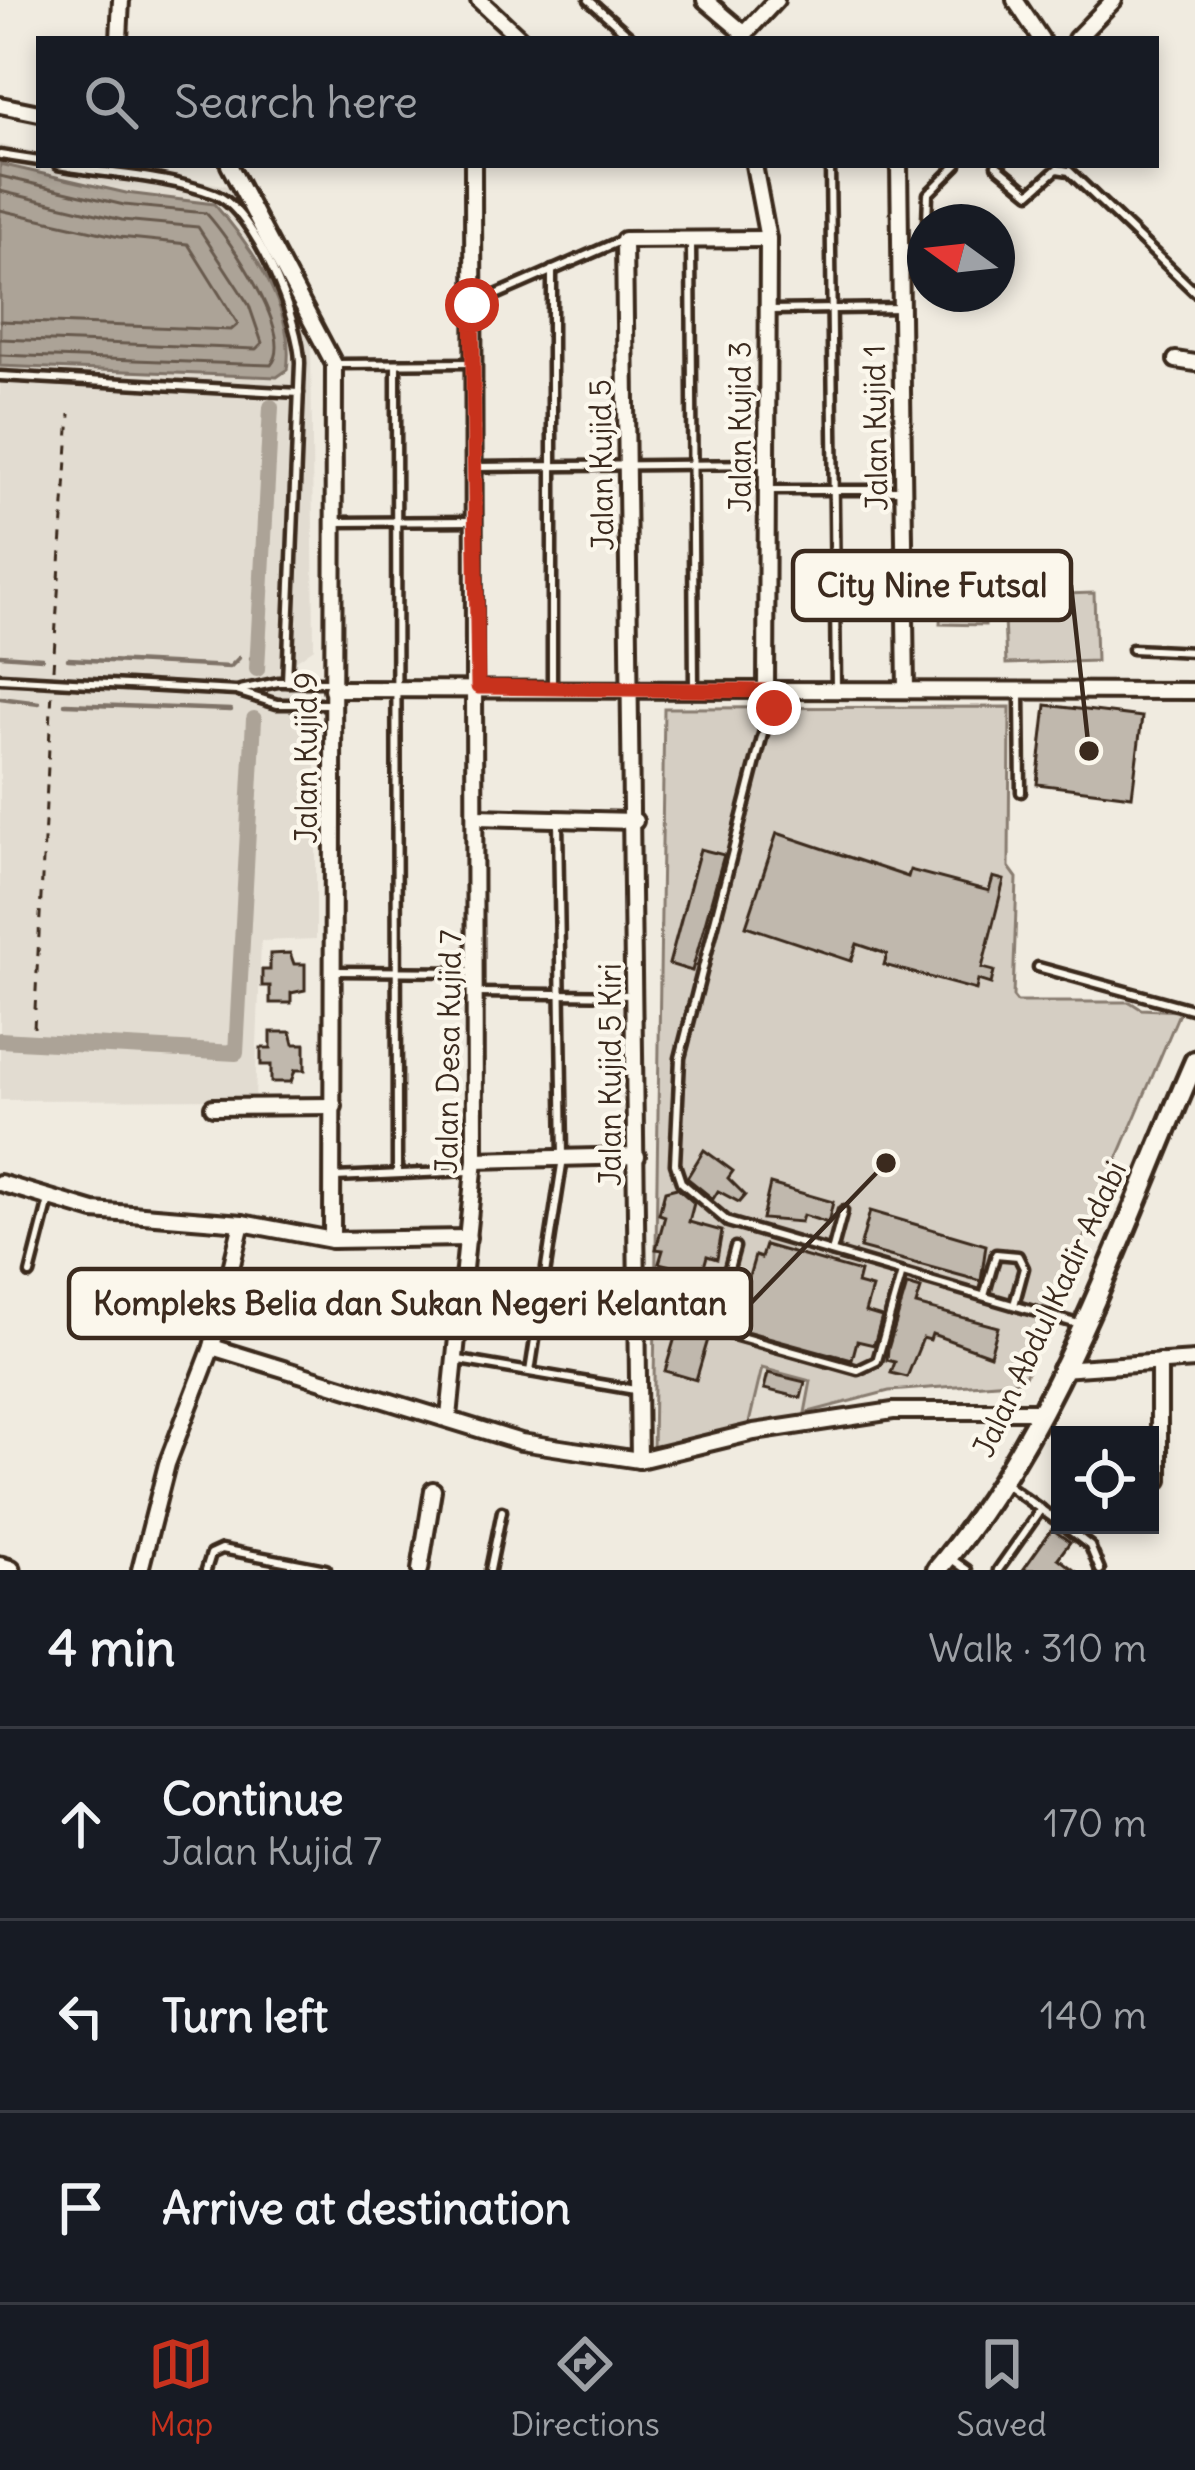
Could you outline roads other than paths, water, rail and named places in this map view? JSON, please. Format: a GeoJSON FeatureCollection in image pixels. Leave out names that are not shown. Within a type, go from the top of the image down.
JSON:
{"type":"FeatureCollection","features":[{"type":"Feature","properties":{"kind":"main road","name":"Jalan Abdul Kadir Adabi"},"geometry":{"type":"LineString","coordinates":[[943,1563],[1001,1481],[1041,1411],[1195,1061]]}},
{"type":"Feature","properties":{"kind":"main road"},"geometry":{"type":"LineString","coordinates":[[0,1567],[10,1570]]}},
{"type":"Feature","properties":{"kind":"street"},"geometry":{"type":"LineString","coordinates":[[118,36],[121,0]]}},
{"type":"Feature","properties":{"kind":"street"},"geometry":{"type":"LineString","coordinates":[[479,0],[518,36]]}},
{"type":"Feature","properties":{"kind":"street"},"geometry":{"type":"LineString","coordinates":[[705,0],[741,36]]}},
{"type":"Feature","properties":{"kind":"street"},"geometry":{"type":"LineString","coordinates":[[743,36],[776,0]]}},
{"type":"Feature","properties":{"kind":"street"},"geometry":{"type":"LineString","coordinates":[[1015,0],[1039,36]]}},
{"type":"Feature","properties":{"kind":"street"},"geometry":{"type":"LineString","coordinates":[[1079,36],[1114,0]]}},
{"type":"Feature","properties":{"kind":"street"},"geometry":{"type":"LineString","coordinates":[[0,105],[36,111]]}},
{"type":"Feature","properties":{"kind":"street","name":"Jalan Kujid 9"},"geometry":{"type":"LineString","coordinates":[[232,168],[334,364],[332,1240]]}},
{"type":"Feature","properties":{"kind":"street","name":"Jalan Desa Kujid 7"},"geometry":{"type":"LineString","coordinates":[[449,1417],[475,1165],[478,687],[473,168]]}},
{"type":"Feature","properties":{"kind":"street","name":"Jalan Kujid 3"},"geometry":{"type":"LineString","coordinates":[[755,168],[768,239],[770,691]]}},
{"type":"Feature","properties":{"kind":"street","name":"Jalan Kujid 1"},"geometry":{"type":"LineString","coordinates":[[899,168],[906,690]]}},
{"type":"Feature","properties":{"kind":"street"},"geometry":{"type":"LineString","coordinates":[[623,239],[768,239]]}},
{"type":"Feature","properties":{"kind":"street","name":"Jalan Kujid 5"},"geometry":{"type":"LineString","coordinates":[[623,239],[629,689]]}},
{"type":"Feature","properties":{"kind":"street"},"geometry":{"type":"LineString","coordinates":[[1176,360],[1195,363]]}},
{"type":"Feature","properties":{"kind":"street"},"geometry":{"type":"LineString","coordinates":[[332,692],[478,687],[1195,691]]}},
{"type":"Feature","properties":{"kind":"street","name":"Jalan Kujid 5 Kiri"},"geometry":{"type":"LineString","coordinates":[[629,689],[635,821],[639,1460]]}},
{"type":"Feature","properties":{"kind":"street"},"geometry":{"type":"LineString","coordinates":[[477,817],[635,821]]}},
{"type":"Feature","properties":{"kind":"street"},"geometry":{"type":"LineString","coordinates":[[213,1107],[334,1106]]}},
{"type":"Feature","properties":{"kind":"street"},"geometry":{"type":"LineString","coordinates":[[475,1165],[638,1156]]}},
{"type":"Feature","properties":{"kind":"street"},"geometry":{"type":"LineString","coordinates":[[0,1183],[94,1211],[242,1223],[332,1240],[468,1238]]}},
{"type":"Feature","properties":{"kind":"street"},"geometry":{"type":"LineString","coordinates":[[140,1570],[167,1464],[212,1347],[242,1223]]}},
{"type":"Feature","properties":{"kind":"street"},"geometry":{"type":"LineString","coordinates":[[212,1347],[521,1442],[639,1460],[754,1432],[893,1411],[1041,1411]]}},
{"type":"Feature","properties":{"kind":"street"},"geometry":{"type":"LineString","coordinates":[[1060,1369],[1195,1360]]}},
{"type":"Feature","properties":{"kind":"street"},"geometry":{"type":"LineString","coordinates":[[1159,1362],[1159,1426]]}},
{"type":"Feature","properties":{"kind":"street"},"geometry":{"type":"LineString","coordinates":[[420,1570],[433,1490]]}},
{"type":"Feature","properties":{"kind":"lane"},"geometry":{"type":"LineString","coordinates":[[589,0],[630,36]]}},
{"type":"Feature","properties":{"kind":"lane"},"geometry":{"type":"LineString","coordinates":[[0,155],[36,161]]}},
{"type":"Feature","properties":{"kind":"lane"},"geometry":{"type":"LineString","coordinates":[[75,168],[213,193],[226,202],[293,313],[300,341],[286,682]]}},
{"type":"Feature","properties":{"kind":"lane"},"geometry":{"type":"LineString","coordinates":[[830,168],[836,690]]}},
{"type":"Feature","properties":{"kind":"lane"},"geometry":{"type":"LineString","coordinates":[[928,204],[928,194],[954,168]]}},
{"type":"Feature","properties":{"kind":"lane"},"geometry":{"type":"LineString","coordinates":[[1000,168],[1030,193],[1057,169],[1070,171],[1195,292]]}},
{"type":"Feature","properties":{"kind":"lane"},"geometry":{"type":"LineString","coordinates":[[472,305],[623,239]]}},
{"type":"Feature","properties":{"kind":"lane"},"geometry":{"type":"LineString","coordinates":[[691,239],[694,690]]}},
{"type":"Feature","properties":{"kind":"lane"},"geometry":{"type":"LineString","coordinates":[[552,271],[552,688]]}},
{"type":"Feature","properties":{"kind":"lane"},"geometry":{"type":"LineString","coordinates":[[768,310],[901,308]]}},
{"type":"Feature","properties":{"kind":"lane"},"geometry":{"type":"LineString","coordinates":[[334,364],[472,363]]}},
{"type":"Feature","properties":{"kind":"lane"},"geometry":{"type":"LineString","coordinates":[[396,364],[397,1174]]}},
{"type":"Feature","properties":{"kind":"lane"},"geometry":{"type":"LineString","coordinates":[[0,376],[299,393]]}},
{"type":"Feature","properties":{"kind":"lane"},"geometry":{"type":"LineString","coordinates":[[474,467],[767,464]]}},
{"type":"Feature","properties":{"kind":"lane"},"geometry":{"type":"LineString","coordinates":[[767,490],[903,490]]}},
{"type":"Feature","properties":{"kind":"lane"},"geometry":{"type":"LineString","coordinates":[[333,522],[475,521]]}},
{"type":"Feature","properties":{"kind":"lane"},"geometry":{"type":"LineString","coordinates":[[1132,649],[1195,652]]}},
{"type":"Feature","properties":{"kind":"lane"},"geometry":{"type":"LineString","coordinates":[[0,678],[236,691],[286,682],[332,692]]}},
{"type":"Feature","properties":{"kind":"lane"},"geometry":{"type":"LineString","coordinates":[[236,691],[277,704],[332,692]]}},
{"type":"Feature","properties":{"kind":"lane"},"geometry":{"type":"LineString","coordinates":[[770,691],[680,1058],[676,1164],[681,1182],[718,1218],[1080,1324]]}},
{"type":"Feature","properties":{"kind":"lane"},"geometry":{"type":"LineString","coordinates":[[1019,691],[1021,792]]}},
{"type":"Feature","properties":{"kind":"lane"},"geometry":{"type":"LineString","coordinates":[[530,1372],[563,1158],[558,819]]}},
{"type":"Feature","properties":{"kind":"lane"},"geometry":{"type":"LineString","coordinates":[[1039,967],[1195,1010]]}},
{"type":"Feature","properties":{"kind":"lane"},"geometry":{"type":"LineString","coordinates":[[333,971],[476,972]]}},
{"type":"Feature","properties":{"kind":"lane"},"geometry":{"type":"LineString","coordinates":[[476,994],[636,995]]}},
{"type":"Feature","properties":{"kind":"lane"},"geometry":{"type":"LineString","coordinates":[[335,1177],[475,1165]]}},
{"type":"Feature","properties":{"kind":"lane"},"geometry":{"type":"LineString","coordinates":[[30,1274],[50,1200]]}},
{"type":"Feature","properties":{"kind":"lane"},"geometry":{"type":"LineString","coordinates":[[832,1252],[843,1211]]}},
{"type":"Feature","properties":{"kind":"lane"},"geometry":{"type":"LineString","coordinates":[[735,1247],[712,1329],[858,1370],[874,1365],[879,1357],[902,1272]]}},
{"type":"Feature","properties":{"kind":"lane"},"geometry":{"type":"LineString","coordinates":[[984,1296],[996,1254],[1018,1256],[1024,1268],[1013,1305]]}},
{"type":"Feature","properties":{"kind":"lane"},"geometry":{"type":"LineString","coordinates":[[455,1360],[639,1391]]}},
{"type":"Feature","properties":{"kind":"lane"},"geometry":{"type":"LineString","coordinates":[[1001,1481],[1051,1517]]}},
{"type":"Feature","properties":{"kind":"lane"},"geometry":{"type":"LineString","coordinates":[[998,1570],[1041,1510]]}},
{"type":"Feature","properties":{"kind":"lane"},"geometry":{"type":"LineString","coordinates":[[490,1570],[502,1511]]}},
{"type":"Feature","properties":{"kind":"lane"},"geometry":{"type":"LineString","coordinates":[[1074,1534],[1090,1546],[1100,1570]]}},
{"type":"Feature","properties":{"kind":"lane"},"geometry":{"type":"LineString","coordinates":[[206,1570],[211,1554],[222,1549],[326,1569]]}},
{"type":"Feature","properties":{"kind":"lane"},"geometry":{"type":"LineString","coordinates":[[943,1563],[967,1570]]}},
{"type":"Feature","properties":{"kind":"water"},"geometry":{"type":"Polygon","coordinates":[[[0,164],[126,193],[214,204],[257,260],[278,303],[288,348],[287,370],[277,377],[0,366],[0,164]]]}},
{"type":"Feature","properties":{"kind":"waterway"},"geometry":{"type":"LineString","coordinates":[[257,669],[271,407]]}},
{"type":"Feature","properties":{"kind":"waterway"},"geometry":{"type":"LineString","coordinates":[[0,655],[42,658]]}},
{"type":"Feature","properties":{"kind":"waterway"},"geometry":{"type":"LineString","coordinates":[[68,659],[230,667],[239,658]]}},
{"type":"Feature","properties":{"kind":"waterway"},"geometry":{"type":"LineString","coordinates":[[251,658],[257,659]]}},
{"type":"Feature","properties":{"kind":"waterway"},"geometry":{"type":"LineString","coordinates":[[0,698],[39,703]]}},
{"type":"Feature","properties":{"kind":"waterway"},"geometry":{"type":"LineString","coordinates":[[65,704],[231,710]]}},
{"type":"Feature","properties":{"kind":"waterway"},"geometry":{"type":"LineString","coordinates":[[0,1040],[236,1053],[254,719]]}},
{"type":"Feature","properties":{"kind":"place","name":"City Nine Futsal"},"geometry":{"type":"Point","coordinates":[1089,751]}},
{"type":"Feature","properties":{"kind":"place","name":"Kompleks Belia dan Sukan Negeri Kelantan"},"geometry":{"type":"Point","coordinates":[886,1163]}}]}
